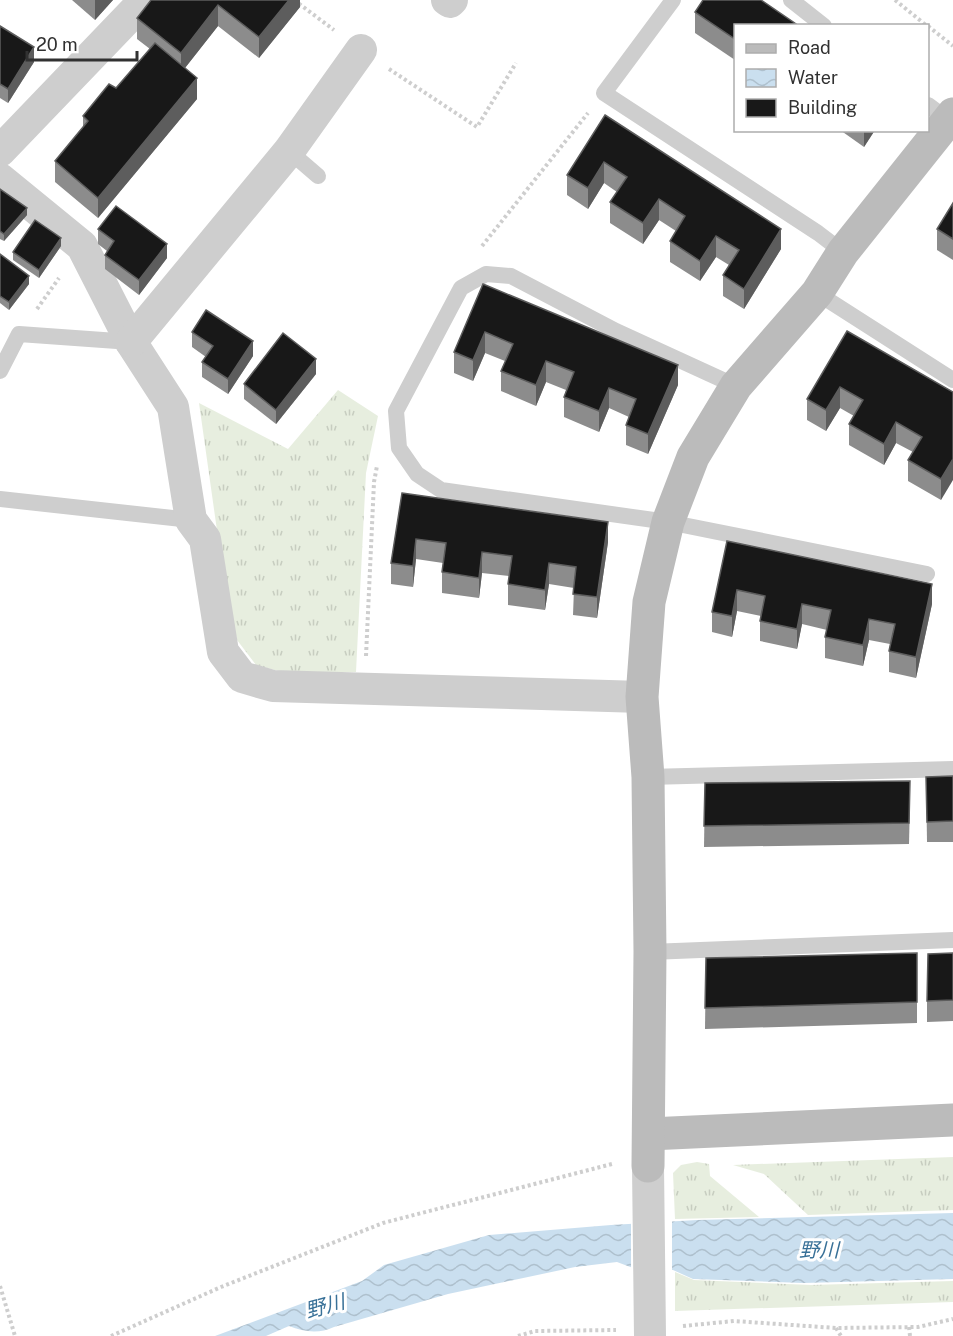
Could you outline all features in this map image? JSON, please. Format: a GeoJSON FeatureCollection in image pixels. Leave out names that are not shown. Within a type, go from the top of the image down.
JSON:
{"type":"FeatureCollection","features":[{"type":"Feature","properties":{"kind":"street"},"geometry":{"type":"LineString","coordinates":[[0,151],[145,0]]}},
{"type":"Feature","properties":{"kind":"street"},"geometry":{"type":"LineString","coordinates":[[447,0],[450,2],[452,0]]}},
{"type":"Feature","properties":{"kind":"street"},"geometry":{"type":"LineString","coordinates":[[131,342],[289,151],[360,50]]}},
{"type":"Feature","properties":{"kind":"street"},"geometry":{"type":"LineString","coordinates":[[650,1325],[648,777],[642,697],[649,602],[668,522],[693,458],[736,386],[817,293],[843,252],[943,113]]}},
{"type":"Feature","properties":{"kind":"street"},"geometry":{"type":"LineString","coordinates":[[0,178],[82,246],[131,342],[173,407],[191,520],[205,539],[223,652],[242,677],[273,686],[642,697]]}},
{"type":"Feature","properties":{"kind":"street"},"geometry":{"type":"LineString","coordinates":[[648,1152],[953,1120]]}},
{"type":"Feature","properties":{"kind":"lane"},"geometry":{"type":"LineString","coordinates":[[673,0],[604,93],[808,226],[843,252]]}},
{"type":"Feature","properties":{"kind":"lane"},"geometry":{"type":"LineString","coordinates":[[790,0],[821,24]]}},
{"type":"Feature","properties":{"kind":"lane"},"geometry":{"type":"LineString","coordinates":[[289,151],[318,176]]}},
{"type":"Feature","properties":{"kind":"lane"},"geometry":{"type":"LineString","coordinates":[[736,386],[616,331],[511,276],[486,274],[460,288],[396,411],[399,448],[417,474],[441,490],[668,522],[927,574]]}},
{"type":"Feature","properties":{"kind":"lane"},"geometry":{"type":"LineString","coordinates":[[817,293],[953,380]]}},
{"type":"Feature","properties":{"kind":"lane"},"geometry":{"type":"LineString","coordinates":[[0,370],[19,334],[131,342]]}},
{"type":"Feature","properties":{"kind":"lane"},"geometry":{"type":"LineString","coordinates":[[0,499],[191,520]]}},
{"type":"Feature","properties":{"kind":"lane"},"geometry":{"type":"LineString","coordinates":[[648,777],[953,769]]}},
{"type":"Feature","properties":{"kind":"lane"},"geometry":{"type":"LineString","coordinates":[[650,951],[953,940]]}},
{"type":"Feature","properties":{"kind":"path"},"geometry":{"type":"LineString","coordinates":[[895,0],[925,24]]}},
{"type":"Feature","properties":{"kind":"path"},"geometry":{"type":"LineString","coordinates":[[929,28],[953,46]]}},
{"type":"Feature","properties":{"kind":"path"},"geometry":{"type":"LineString","coordinates":[[477,127],[516,63]]}},
{"type":"Feature","properties":{"kind":"path"},"geometry":{"type":"LineString","coordinates":[[19,334],[82,246]]}},
{"type":"Feature","properties":{"kind":"path"},"geometry":{"type":"LineString","coordinates":[[111,1336],[221,1287],[383,1223],[648,1152]]}},
{"type":"Feature","properties":{"kind":"path"},"geometry":{"type":"LineString","coordinates":[[0,1286],[15,1336]]}},
{"type":"Feature","properties":{"kind":"path"},"geometry":{"type":"LineString","coordinates":[[518,1336],[535,1331],[734,1321],[836,1328],[918,1327],[953,1319]]}},
{"type":"Feature","properties":{"kind":"path"},"geometry":{"type":"LineString","coordinates":[[909,1327],[910,1336]]}},
{"type":"Feature","properties":{"kind":"path"},"geometry":{"type":"LineString","coordinates":[[836,1328],[841,1336]]}},
{"type":"Feature","properties":{"kind":"green space"},"geometry":{"type":"Polygon","coordinates":[[[338,390],[378,416],[366,473],[356,672],[286,673],[256,665],[237,640],[224,580],[199,403],[288,449],[338,390]]]}},
{"type":"Feature","properties":{"kind":"green space"},"geometry":{"type":"Polygon","coordinates":[[[953,1157],[953,1210],[808,1215],[764,1174],[733,1165],[953,1157]]]}},
{"type":"Feature","properties":{"kind":"green space"},"geometry":{"type":"Polygon","coordinates":[[[697,1162],[709,1164],[710,1176],[759,1217],[675,1219],[673,1173],[681,1165],[697,1162]]]}},
{"type":"Feature","properties":{"kind":"green space"},"geometry":{"type":"Polygon","coordinates":[[[675,1272],[694,1280],[811,1285],[953,1281],[953,1302],[675,1311],[675,1272]]]}},
{"type":"Feature","properties":{"kind":"water","name":"野川"},"geometry":{"type":"Polygon","coordinates":[[[953,1213],[953,1279],[803,1283],[693,1279],[673,1270],[633,1268],[617,1262],[575,1267],[448,1294],[323,1331],[306,1331],[289,1326],[266,1336],[215,1336],[362,1281],[384,1265],[489,1235],[697,1220],[953,1213]]]}},
{"type":"Feature","properties":{"kind":"pier"},"geometry":{"type":"Polygon","coordinates":[[[672,1219],[672,1273],[631,1270],[631,1221],[672,1219]]]}},
{"type":"Feature","properties":{"kind":"building"},"geometry":{"type":"Polygon","coordinates":[[[151,0],[289,0],[259,37],[218,5],[181,53],[137,18],[151,0]]]}},
{"type":"Feature","properties":{"kind":"building"},"geometry":{"type":"Polygon","coordinates":[[[703,0],[761,0],[796,24],[734,24],[734,38],[695,12],[703,0]]]}},
{"type":"Feature","properties":{"kind":"building"},"geometry":{"type":"Polygon","coordinates":[[[0,26],[34,47],[8,89],[0,84],[0,26]]]}},
{"type":"Feature","properties":{"kind":"building"},"geometry":{"type":"Polygon","coordinates":[[[155,43],[197,78],[98,198],[55,161],[88,121],[83,116],[109,84],[116,88],[155,43]]]}},
{"type":"Feature","properties":{"kind":"building"},"geometry":{"type":"Polygon","coordinates":[[[605,115],[781,229],[744,289],[723,275],[739,250],[716,236],[700,261],[670,241],[685,216],[659,199],[643,223],[610,202],[627,177],[604,162],[588,188],[567,175],[605,115]]]}},
{"type":"Feature","properties":{"kind":"building"},"geometry":{"type":"Polygon","coordinates":[[[0,189],[27,208],[4,234],[0,231],[0,189]]]}},
{"type":"Feature","properties":{"kind":"building"},"geometry":{"type":"Polygon","coordinates":[[[953,203],[953,239],[937,229],[953,203]]]}},
{"type":"Feature","properties":{"kind":"building"},"geometry":{"type":"Polygon","coordinates":[[[116,206],[167,244],[139,280],[105,255],[114,241],[98,229],[116,206]]]}},
{"type":"Feature","properties":{"kind":"building"},"geometry":{"type":"Polygon","coordinates":[[[35,220],[61,238],[39,270],[13,252],[35,220]]]}},
{"type":"Feature","properties":{"kind":"building"},"geometry":{"type":"Polygon","coordinates":[[[0,254],[29,276],[9,302],[0,296],[0,254]]]}},
{"type":"Feature","properties":{"kind":"building"},"geometry":{"type":"Polygon","coordinates":[[[483,284],[678,365],[648,434],[626,425],[636,399],[609,388],[599,411],[564,397],[574,372],[546,361],[536,385],[501,371],[513,344],[485,332],[473,360],[454,352],[483,284]]]}},
{"type":"Feature","properties":{"kind":"building"},"geometry":{"type":"Polygon","coordinates":[[[206,310],[253,341],[228,379],[202,362],[213,346],[192,332],[206,310]]]}},
{"type":"Feature","properties":{"kind":"building"},"geometry":{"type":"Polygon","coordinates":[[[847,331],[953,392],[953,459],[941,479],[908,460],[922,437],[896,422],[884,444],[849,424],[863,400],[840,387],[826,410],[807,399],[847,331]]]}},
{"type":"Feature","properties":{"kind":"building"},"geometry":{"type":"Polygon","coordinates":[[[283,333],[316,359],[276,410],[244,384],[283,333]]]}},
{"type":"Feature","properties":{"kind":"building"},"geometry":{"type":"Polygon","coordinates":[[[402,493],[608,522],[597,597],[573,594],[576,567],[549,563],[545,590],[508,584],[512,556],[482,552],[479,578],[442,572],[446,543],[416,539],[413,566],[391,563],[402,493]]]}},
{"type":"Feature","properties":{"kind":"building"},"geometry":{"type":"Polygon","coordinates":[[[727,541],[932,584],[916,657],[889,651],[895,624],[869,619],[863,645],[825,637],[831,610],[802,604],[797,629],[760,621],[765,596],[737,590],[732,616],[712,612],[727,541]]]}},
{"type":"Feature","properties":{"kind":"building"},"geometry":{"type":"Polygon","coordinates":[[[953,776],[953,821],[927,822],[926,777],[953,776]]]}},
{"type":"Feature","properties":{"kind":"building"},"geometry":{"type":"Polygon","coordinates":[[[910,781],[909,823],[704,826],[705,783],[910,781]]]}},
{"type":"Feature","properties":{"kind":"building"},"geometry":{"type":"Polygon","coordinates":[[[917,953],[917,1002],[705,1008],[706,958],[917,953]]]}},
{"type":"Feature","properties":{"kind":"building"},"geometry":{"type":"Polygon","coordinates":[[[953,953],[953,1000],[927,1001],[928,954],[953,953]]]}}]}
